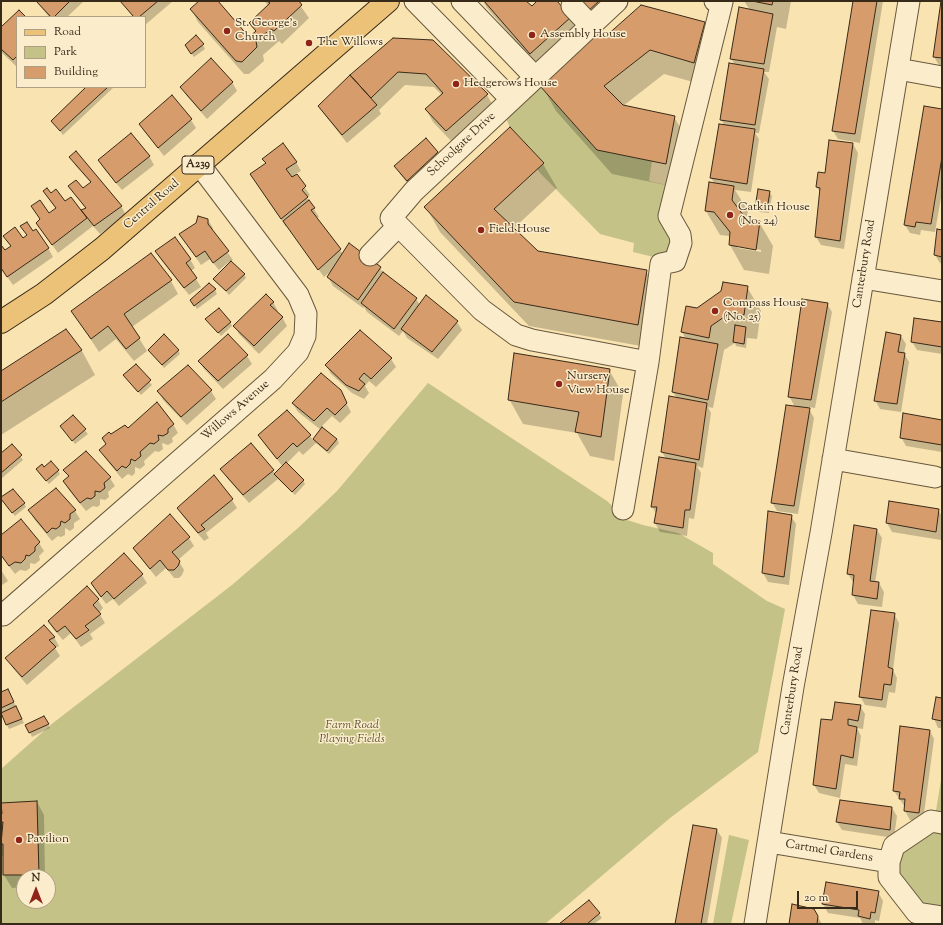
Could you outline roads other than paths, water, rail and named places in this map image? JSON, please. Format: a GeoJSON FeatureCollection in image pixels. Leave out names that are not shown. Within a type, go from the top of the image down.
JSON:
{"type":"FeatureCollection","features":[{"type":"Feature","properties":{"kind":"main road","name":"Central Road"},"geometry":{"type":"LineString","coordinates":[[1,322],[44,294],[102,249],[388,1]]}},
{"type":"Feature","properties":{"kind":"street"},"geometry":{"type":"LineString","coordinates":[[415,1],[511,99]]}},
{"type":"Feature","properties":{"kind":"street"},"geometry":{"type":"LineString","coordinates":[[462,1],[535,77]]}},
{"type":"Feature","properties":{"kind":"street","name":"Schoolgate Drive"},"geometry":{"type":"LineString","coordinates":[[398,226],[391,218],[414,191],[616,1]]}},
{"type":"Feature","properties":{"kind":"street"},"geometry":{"type":"LineString","coordinates":[[623,509],[648,362],[661,264],[675,261],[681,244],[680,235],[669,216],[722,2],[715,1]]}},
{"type":"Feature","properties":{"kind":"street","name":"Canterbury Road"},"geometry":{"type":"LineString","coordinates":[[755,924],[909,1]]}},
{"type":"Feature","properties":{"kind":"street"},"geometry":{"type":"LineString","coordinates":[[572,6],[593,21]]}},
{"type":"Feature","properties":{"kind":"street"},"geometry":{"type":"LineString","coordinates":[[898,69],[942,77]]}},
{"type":"Feature","properties":{"kind":"street","name":"Willows Avenue"},"geometry":{"type":"LineString","coordinates":[[2,615],[273,379],[298,352],[305,336],[306,314],[298,295],[199,164]]}},
{"type":"Feature","properties":{"kind":"street"},"geometry":{"type":"LineString","coordinates":[[370,255],[398,226],[482,310],[516,335],[532,340],[648,362]]}},
{"type":"Feature","properties":{"kind":"street"},"geometry":{"type":"LineString","coordinates":[[863,278],[942,291]]}},
{"type":"Feature","properties":{"kind":"street"},"geometry":{"type":"LineString","coordinates":[[833,459],[935,477]]}},
{"type":"Feature","properties":{"kind":"street","name":"Cartmel Gardens"},"geometry":{"type":"LineString","coordinates":[[942,823],[931,821],[894,846],[889,862],[889,877],[917,913],[942,917]]}},
{"type":"Feature","properties":{"kind":"street","name":"Cartmel Gardens"},"geometry":{"type":"LineString","coordinates":[[769,842],[889,862]]}},
{"type":"Feature","properties":{"kind":"place","name":"St. George's Church"},"geometry":{"type":"Point","coordinates":[227,31]}},
{"type":"Feature","properties":{"kind":"place","name":"Assembly House"},"geometry":{"type":"Point","coordinates":[532,35]}},
{"type":"Feature","properties":{"kind":"place","name":"The Willows"},"geometry":{"type":"Point","coordinates":[309,43]}},
{"type":"Feature","properties":{"kind":"place","name":"Hedgerows House"},"geometry":{"type":"Point","coordinates":[456,84]}},
{"type":"Feature","properties":{"kind":"place","name":"Catkin House (No. 24)"},"geometry":{"type":"Point","coordinates":[730,215]}},
{"type":"Feature","properties":{"kind":"place","name":"Field House"},"geometry":{"type":"Point","coordinates":[481,230]}},
{"type":"Feature","properties":{"kind":"place","name":"Compass House (No. 25)"},"geometry":{"type":"Point","coordinates":[715,311]}},
{"type":"Feature","properties":{"kind":"place","name":"Nursery View House"},"geometry":{"type":"Point","coordinates":[559,384]}},
{"type":"Feature","properties":{"kind":"place","name":"Pavilion"},"geometry":{"type":"Point","coordinates":[19,840]}},
{"type":"Feature","properties":{"kind":"park label","name":"Farm Road Playing Fields"},"geometry":{"type":"Point","coordinates":[352,733]}}]}
